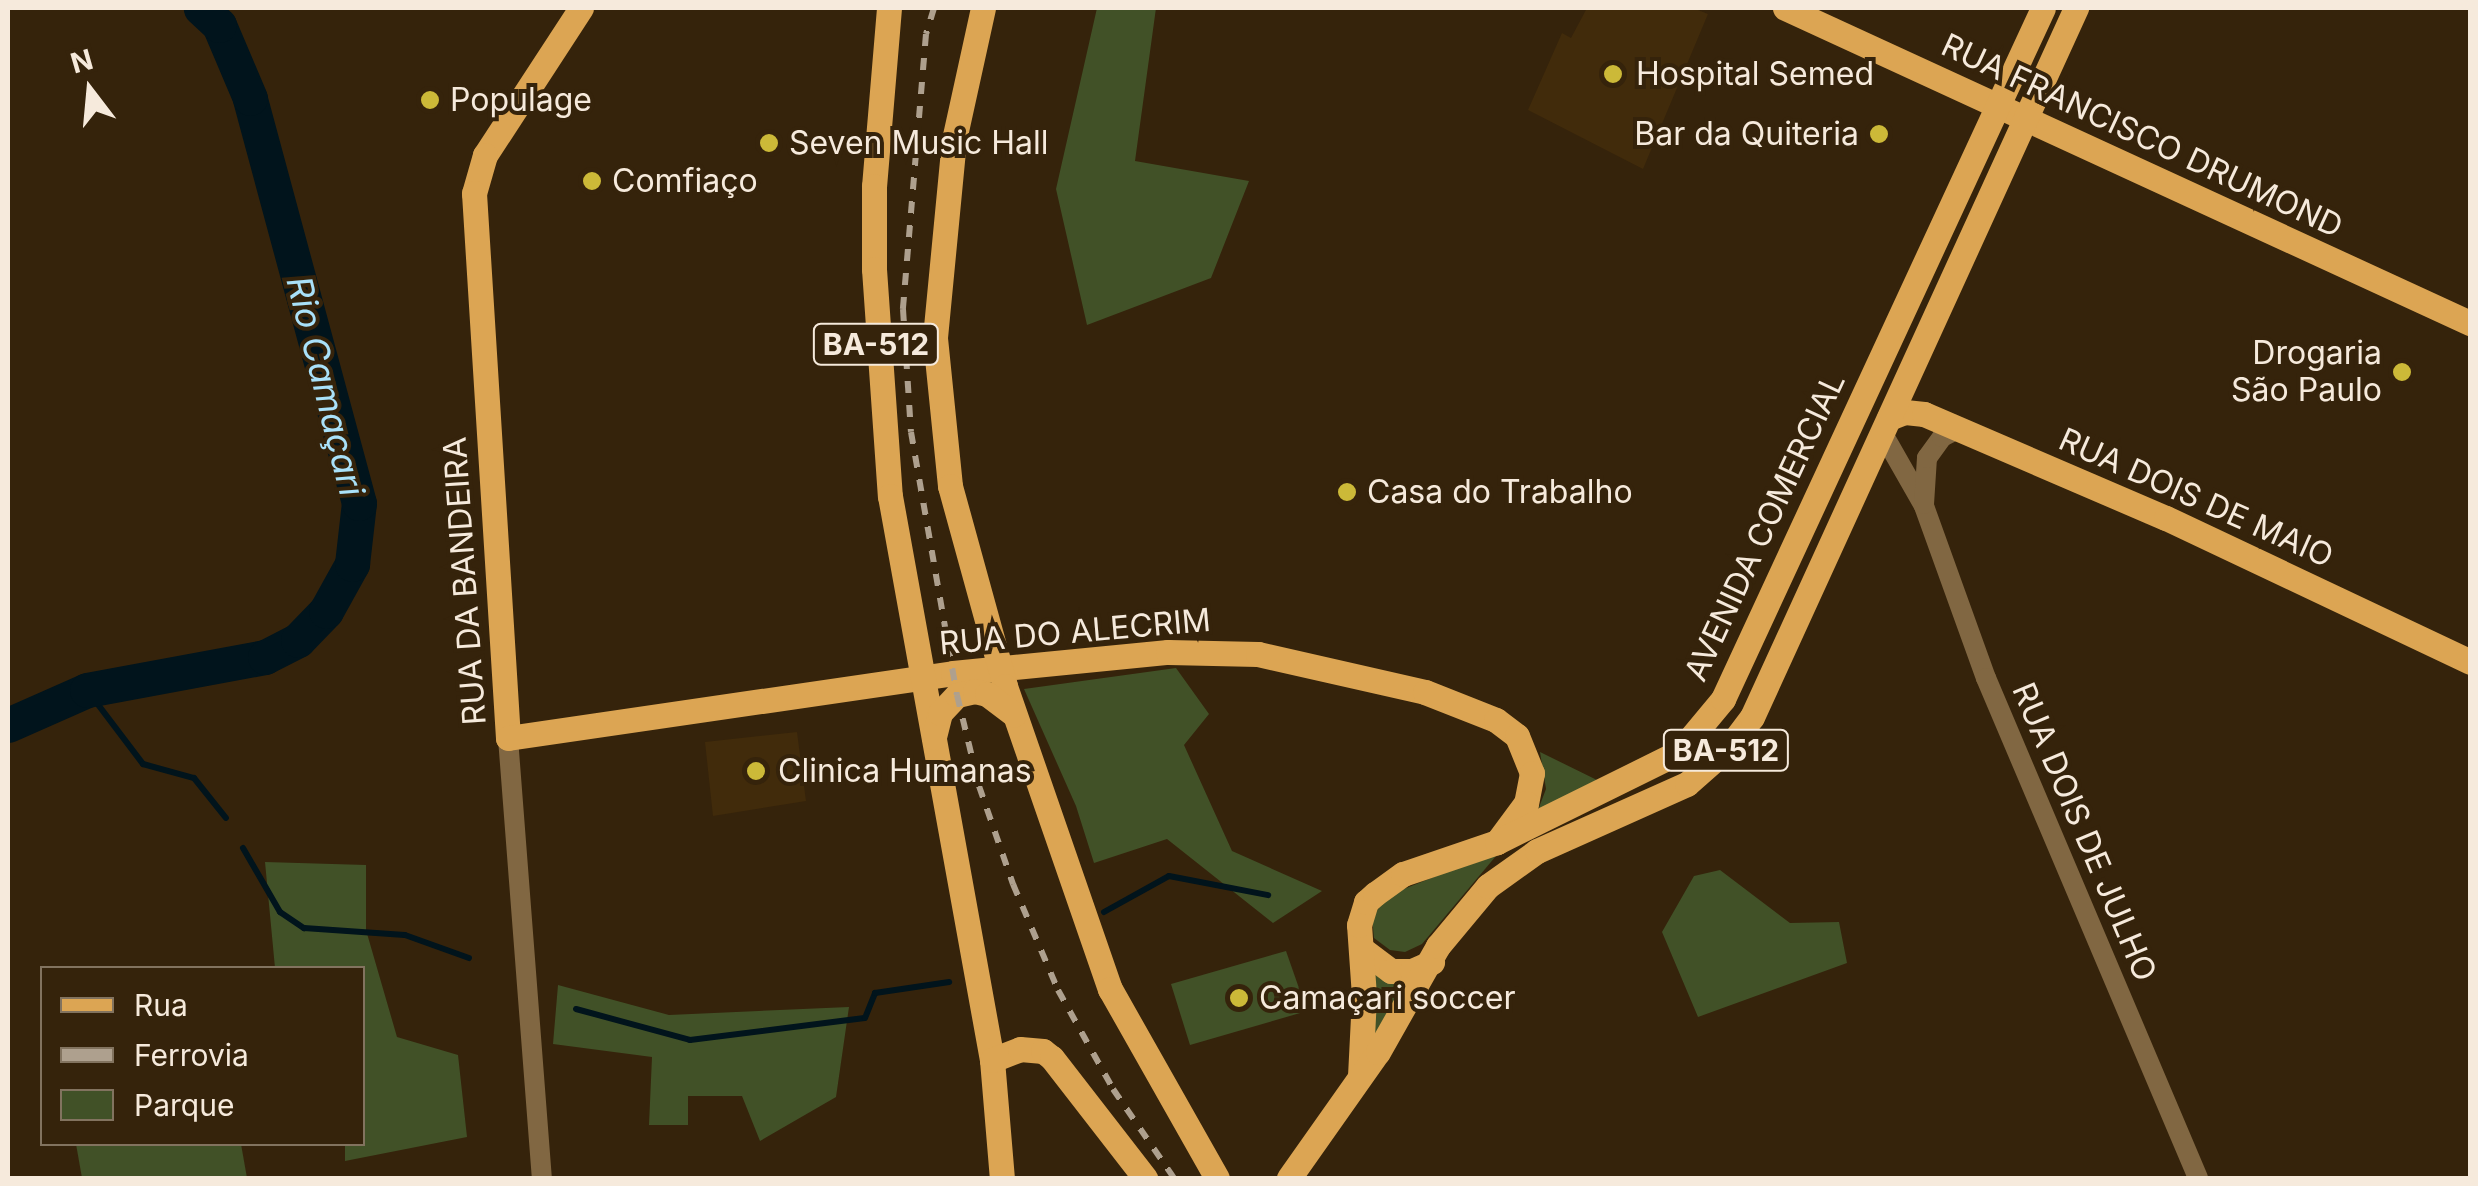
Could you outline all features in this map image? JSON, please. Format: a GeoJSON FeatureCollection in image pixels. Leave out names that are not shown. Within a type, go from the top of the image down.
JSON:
{"type":"FeatureCollection","features":[{"type":"Feature","properties":{"kind":"main road","name":"RUA DA BANDEIRA"},"geometry":{"type":"LineString","coordinates":[[508,738],[474,193],[485,155],[581,8]]}},
{"type":"Feature","properties":{"kind":"main road","name":"BA-512"},"geometry":{"type":"LineString","coordinates":[[889,8],[874,186],[876,353],[890,496],[992,1060],[1002,1178]]}},
{"type":"Feature","properties":{"kind":"main road"},"geometry":{"type":"LineString","coordinates":[[982,8],[954,140],[935,338],[950,486],[1000,670],[1110,990],[1217,1178]]}},
{"type":"Feature","properties":{"kind":"main road","name":"RUA FRANCISCO DRUMOND"},"geometry":{"type":"LineString","coordinates":[[1786,8],[2470,323]]}},
{"type":"Feature","properties":{"kind":"main road","name":"AVENIDA COMERCIAL"},"geometry":{"type":"LineString","coordinates":[[1360,1076],[1360,917],[1374,894],[1403,874],[1497,842],[1680,752],[1723,699],[2042,8]]}},
{"type":"Feature","properties":{"kind":"main road","name":"AVENIDA COMERCIAL"},"geometry":{"type":"LineString","coordinates":[[1289,1178],[1360,1076],[1432,962],[1438,946],[1488,886],[1538,851],[1686,784],[1730,746],[1752,717],[2076,8]]}},
{"type":"Feature","properties":{"kind":"main road","name":"RUA DOIS DE MAIO"},"geometry":{"type":"LineString","coordinates":[[1886,426],[1905,412],[1924,414],[2166,518],[2470,662]]}},
{"type":"Feature","properties":{"kind":"main road","name":"RUA DO ALECRIM"},"geometry":{"type":"LineString","coordinates":[[508,738],[922,678],[1168,652],[1226,652],[1356,674],[1438,697],[1496,720],[1517,736],[1532,772],[1526,804],[1497,842]]}},
{"type":"Feature","properties":{"kind":"main road"},"geometry":{"type":"LineString","coordinates":[[934,737],[940,713],[957,695],[975,691],[987,694],[1018,717]]}},
{"type":"Feature","properties":{"kind":"main road"},"geometry":{"type":"LineString","coordinates":[[1363,950],[1391,971],[1412,971],[1432,962]]}},
{"type":"Feature","properties":{"kind":"main road"},"geometry":{"type":"LineString","coordinates":[[992,1060],[1020,1049],[1042,1051],[1052,1058],[1145,1178]]}},
{"type":"Feature","properties":{"kind":"street","name":"RUA DOIS DE JULHO"},"geometry":{"type":"LineString","coordinates":[[1886,426],[1924,506],[1986,678],[2198,1178]]}},
{"type":"Feature","properties":{"kind":"street","name":"RUA DOIS DE JULHO"},"geometry":{"type":"LineString","coordinates":[[1924,506],[1927,458],[1942,438],[1958,429]]}},
{"type":"Feature","properties":{"kind":"street","name":"RUA DA BANDEIRA"},"geometry":{"type":"LineString","coordinates":[[508,738],[542,1178]]}},
{"type":"Feature","properties":{"kind":"shaded area","name":"Hospital Semed"},"geometry":{"type":"Polygon","coordinates":[[[1587,8],[1693,8],[1708,14],[1643,169],[1528,110],[1562,33],[1571,38],[1587,8]]]}},
{"type":"Feature","properties":{"kind":"shaded area","name":"Clinica Humanas"},"geometry":{"type":"Polygon","coordinates":[[[797,732],[806,801],[713,816],[705,742],[797,732]]]}},
{"type":"Feature","properties":{"kind":"green space"},"geometry":{"type":"Polygon","coordinates":[[[1097,8],[1156,8],[1135,161],[1249,181],[1211,278],[1087,325],[1056,189],[1097,8]]]}},
{"type":"Feature","properties":{"kind":"green space"},"geometry":{"type":"Polygon","coordinates":[[[1176,668],[1209,714],[1184,745],[1232,851],[1322,891],[1273,923],[1167,839],[1094,863],[1076,806],[1024,689],[1176,668]]]}},
{"type":"Feature","properties":{"kind":"green space"},"geometry":{"type":"Polygon","coordinates":[[[1540,752],[1599,781],[1538,810],[1546,789],[1540,752]]]}},
{"type":"Feature","properties":{"kind":"green space"},"geometry":{"type":"Polygon","coordinates":[[[1501,850],[1422,944],[1405,952],[1390,950],[1374,938],[1372,917],[1389,895],[1501,850]]]}},
{"type":"Feature","properties":{"kind":"green space"},"geometry":{"type":"Polygon","coordinates":[[[265,862],[366,865],[366,930],[397,1037],[458,1055],[467,1137],[345,1161],[345,1146],[365,1146],[365,966],[275,966],[265,862]]]}},
{"type":"Feature","properties":{"kind":"green space"},"geometry":{"type":"Polygon","coordinates":[[[1720,870],[1790,923],[1839,922],[1847,963],[1698,1017],[1662,932],[1694,876],[1720,870]]]}},
{"type":"Feature","properties":{"kind":"green space"},"geometry":{"type":"Polygon","coordinates":[[[1365,949],[1411,971],[1363,1070],[1365,949]]]}},
{"type":"Feature","properties":{"kind":"green space","name":"Camaçari soccer"},"geometry":{"type":"Polygon","coordinates":[[[1286,951],[1307,1011],[1190,1045],[1171,984],[1286,951]]]}},
{"type":"Feature","properties":{"kind":"green space"},"geometry":{"type":"Polygon","coordinates":[[[558,985],[669,1015],[849,1007],[836,1097],[760,1141],[742,1096],[688,1096],[688,1125],[649,1125],[652,1057],[553,1044],[558,985]]]}},
{"type":"Feature","properties":{"kind":"green space"},"geometry":{"type":"Polygon","coordinates":[[[76,1146],[241,1146],[247,1178],[82,1178],[76,1146]]]}},
{"type":"Feature","properties":{"kind":"waterway","name":"Rio Camaçari"},"geometry":{"type":"LineString","coordinates":[[8,725],[87,690],[265,657],[298,640],[326,611],[352,564],[359,503],[250,98],[219,25],[201,8]]}},
{"type":"Feature","properties":{"kind":"waterway"},"geometry":{"type":"LineString","coordinates":[[87,690],[143,764],[194,778],[226,818]]}},
{"type":"Feature","properties":{"kind":"waterway"},"geometry":{"type":"LineString","coordinates":[[243,848],[280,912],[304,928],[405,935],[469,958]]}},
{"type":"Feature","properties":{"kind":"waterway"},"geometry":{"type":"LineString","coordinates":[[1104,912],[1169,876],[1268,895]]}},
{"type":"Feature","properties":{"kind":"waterway"},"geometry":{"type":"LineString","coordinates":[[576,1009],[690,1040],[865,1018],[875,993],[949,982]]}},
{"type":"Feature","properties":{"kind":"railway"},"geometry":{"type":"LineString","coordinates":[[934,8],[926,34],[903,309],[911,432],[957,695],[979,786],[1013,884],[1058,990],[1113,1089],[1174,1178]]}},
{"type":"Feature","properties":{"kind":"place","name":"Hospital Semed"},"geometry":{"type":"Point","coordinates":[1613,74]}},
{"type":"Feature","properties":{"kind":"place","name":"Populage"},"geometry":{"type":"Point","coordinates":[430,100]}},
{"type":"Feature","properties":{"kind":"place","name":"Bar da Quiteria"},"geometry":{"type":"Point","coordinates":[1879,134]}},
{"type":"Feature","properties":{"kind":"place","name":"Seven Music Hall"},"geometry":{"type":"Point","coordinates":[769,143]}},
{"type":"Feature","properties":{"kind":"place","name":"Comfiaço"},"geometry":{"type":"Point","coordinates":[592,181]}},
{"type":"Feature","properties":{"kind":"place","name":"Drogaria São Paulo"},"geometry":{"type":"Point","coordinates":[2402,372]}},
{"type":"Feature","properties":{"kind":"place","name":"Casa do Trabalho"},"geometry":{"type":"Point","coordinates":[1347,492]}},
{"type":"Feature","properties":{"kind":"place","name":"Clinica Humanas"},"geometry":{"type":"Point","coordinates":[756,771]}},
{"type":"Feature","properties":{"kind":"place","name":"Camaçari soccer"},"geometry":{"type":"Point","coordinates":[1239,998]}}]}
